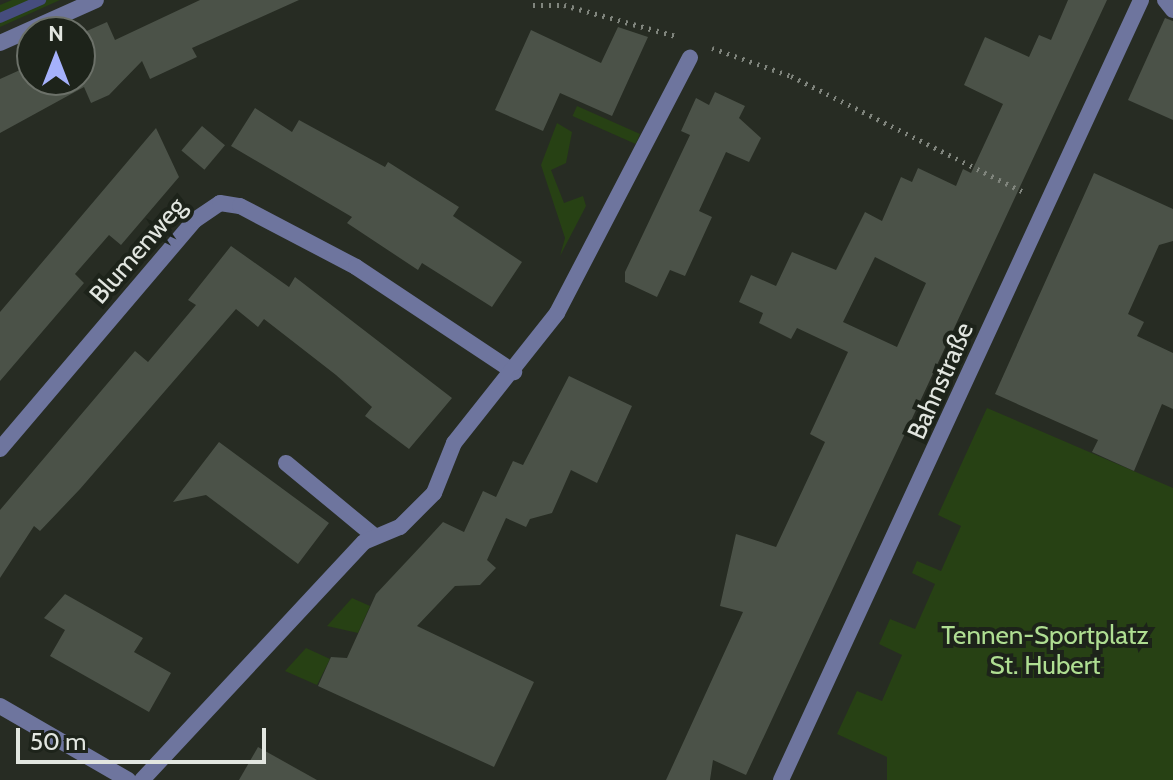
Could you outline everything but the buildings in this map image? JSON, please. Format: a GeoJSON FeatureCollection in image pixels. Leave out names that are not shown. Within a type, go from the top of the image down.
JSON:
{"type":"FeatureCollection","features":[{"type":"Feature","properties":{"kind":"street"},"geometry":{"type":"LineString","coordinates":[[0,43],[96,0]]}},
{"type":"Feature","properties":{"kind":"street","name":"Bahnstraße"},"geometry":{"type":"LineString","coordinates":[[781,780],[1044,203],[1141,0]]}},
{"type":"Feature","properties":{"kind":"street"},"geometry":{"type":"LineString","coordinates":[[1165,0],[1173,10]]}},
{"type":"Feature","properties":{"kind":"street"},"geometry":{"type":"LineString","coordinates":[[142,780],[373,535],[400,527],[434,493],[446,454],[514,372],[587,262],[693,50]]}},
{"type":"Feature","properties":{"kind":"street","name":"Blumenweg"},"geometry":{"type":"LineString","coordinates":[[0,449],[195,220],[220,203],[240,206],[356,267],[514,372]]}},
{"type":"Feature","properties":{"kind":"street"},"geometry":{"type":"LineString","coordinates":[[286,463],[373,535]]}},
{"type":"Feature","properties":{"kind":"street"},"geometry":{"type":"LineString","coordinates":[[0,706],[128,780]]}},
{"type":"Feature","properties":{"kind":"path"},"geometry":{"type":"LineString","coordinates":[[533,5],[564,5],[682,38]]}},
{"type":"Feature","properties":{"kind":"path"},"geometry":{"type":"LineString","coordinates":[[693,50],[791,76],[1044,203]]}},
{"type":"Feature","properties":{"kind":"green space"},"geometry":{"type":"Polygon","coordinates":[[[12,0],[60,0],[24,16],[16,16],[16,20],[0,27],[0,5],[12,0]]]}},
{"type":"Feature","properties":{"kind":"green space"},"geometry":{"type":"Polygon","coordinates":[[[577,106],[640,134],[636,144],[573,116],[577,106]]]}},
{"type":"Feature","properties":{"kind":"green space"},"geometry":{"type":"Polygon","coordinates":[[[557,123],[572,132],[566,163],[551,170],[564,203],[583,196],[586,206],[560,256],[565,238],[541,165],[557,123]]]}},
{"type":"Feature","properties":{"kind":"green space","name":"Tennen-Sportplatz St. Hubert"},"geometry":{"type":"Polygon","coordinates":[[[987,408],[1173,488],[1173,780],[887,780],[887,757],[837,734],[857,691],[882,701],[902,655],[879,644],[890,619],[915,629],[935,584],[912,573],[917,561],[941,571],[961,526],[938,515],[987,408]]]}},
{"type":"Feature","properties":{"kind":"green space"},"geometry":{"type":"Polygon","coordinates":[[[352,598],[370,606],[358,633],[327,626],[352,598]]]}},
{"type":"Feature","properties":{"kind":"green space"},"geometry":{"type":"Polygon","coordinates":[[[306,648],[330,659],[317,685],[285,671],[306,648]]]}},
{"type":"Feature","properties":{"kind":"waterway"},"geometry":{"type":"LineString","coordinates":[[0,18],[41,0]]}}]}
